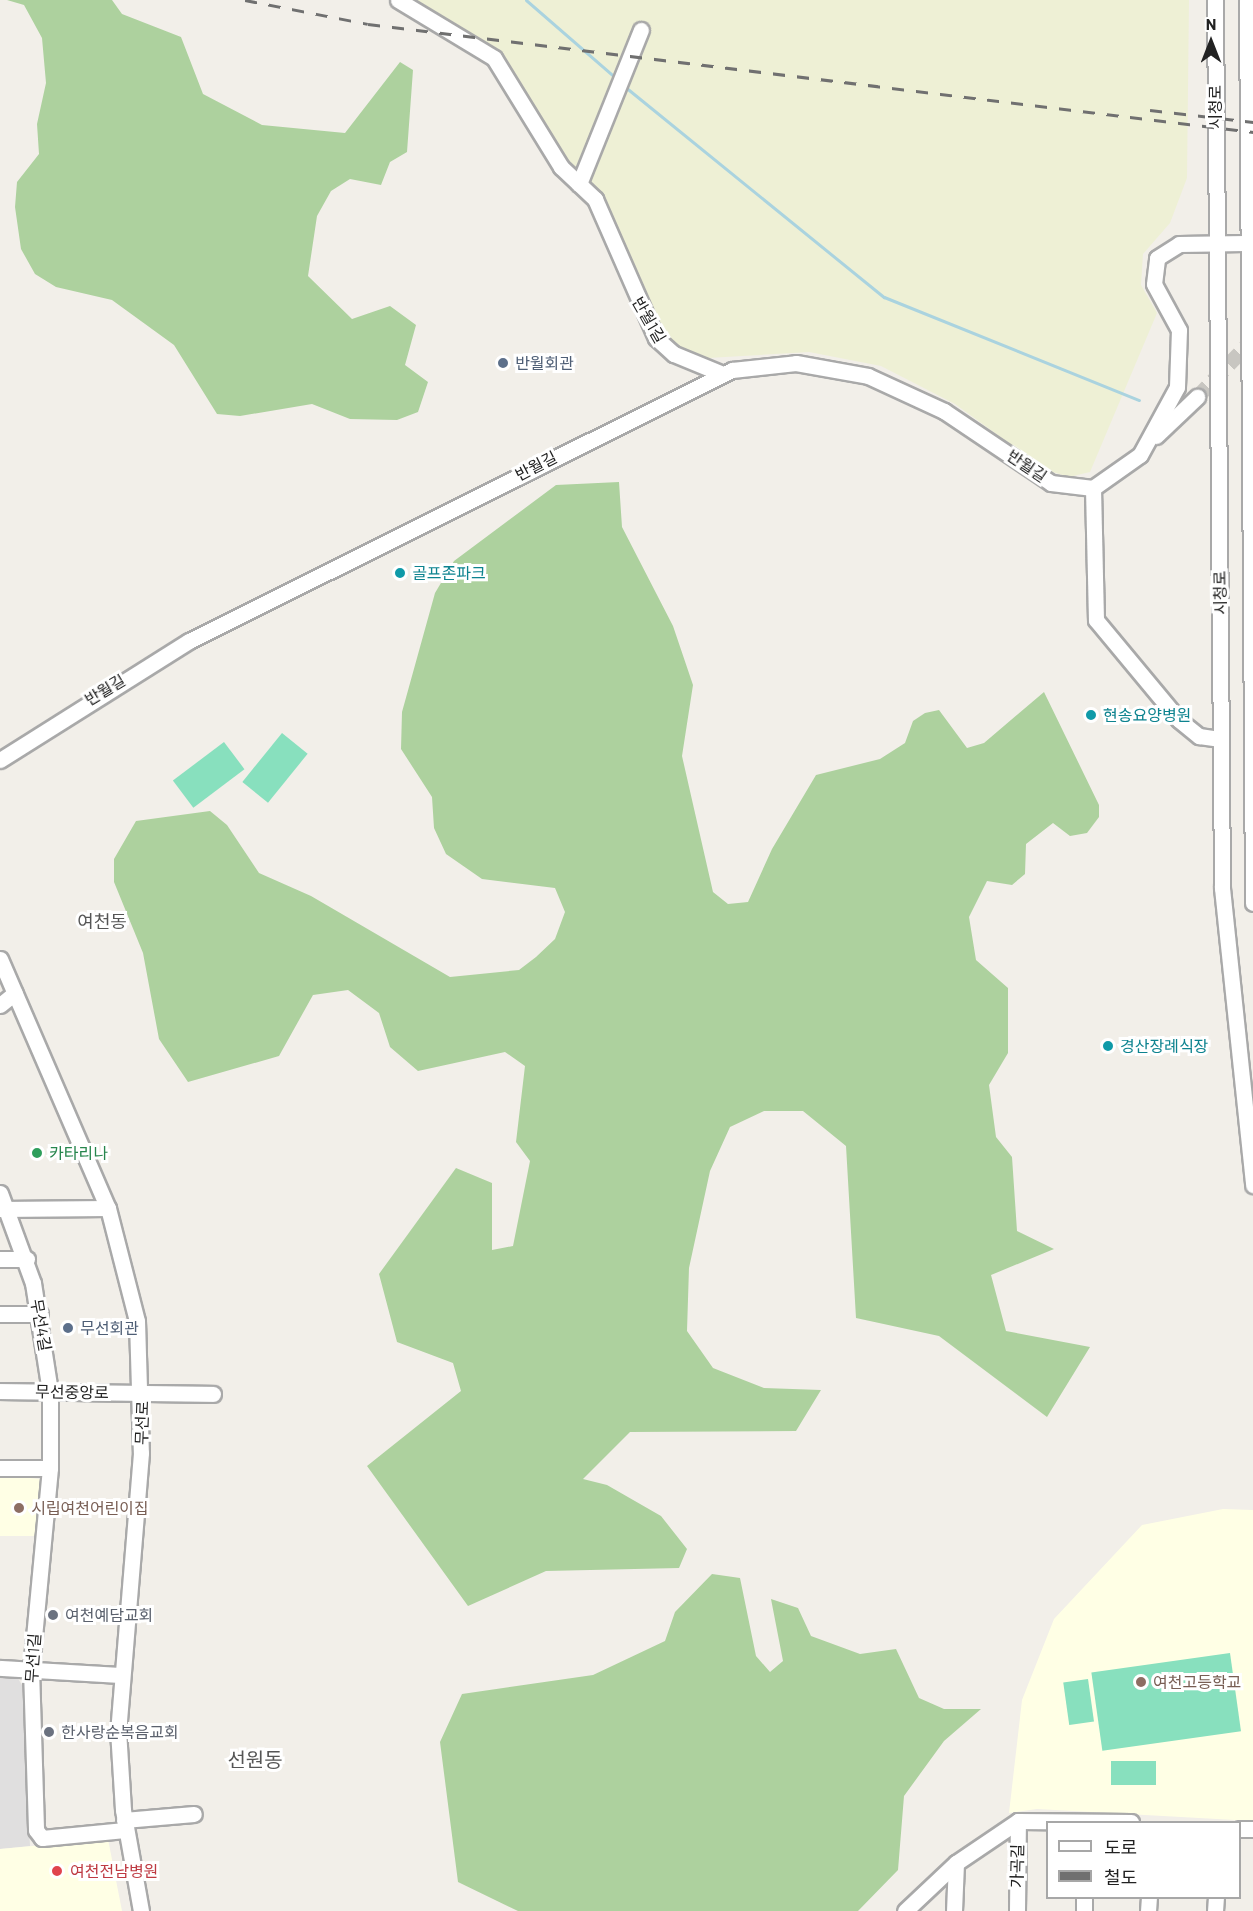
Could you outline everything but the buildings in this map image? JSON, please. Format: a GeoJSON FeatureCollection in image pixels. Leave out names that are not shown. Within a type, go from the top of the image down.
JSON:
{"type":"FeatureCollection","features":[{"type":"Feature","properties":{"kind":"street","name":"반월1길"},"geometry":{"type":"LineString","coordinates":[[398,0],[494,58],[561,166],[595,199],[623,270],[660,343],[720,373]]}},
{"type":"Feature","properties":{"kind":"street","name":"시청로"},"geometry":{"type":"LineString","coordinates":[[1215,0],[1214,245],[1223,909],[1253,1185]]}},
{"type":"Feature","properties":{"kind":"street","name":"시청로"},"geometry":{"type":"LineString","coordinates":[[1247,0],[1253,903]]}},
{"type":"Feature","properties":{"kind":"street"},"geometry":{"type":"LineString","coordinates":[[579,184],[641,30]]}},
{"type":"Feature","properties":{"kind":"street","name":"반월길"},"geometry":{"type":"LineString","coordinates":[[0,760],[189,641],[720,373],[796,363],[868,376],[944,411],[1066,489],[1093,488],[1128,467],[1150,439],[1173,398],[1181,363],[1176,318],[1154,284],[1154,264],[1179,244],[1214,245],[1248,252]]}},
{"type":"Feature","properties":{"kind":"street"},"geometry":{"type":"LineString","coordinates":[[1150,439],[1197,397]]}},
{"type":"Feature","properties":{"kind":"street"},"geometry":{"type":"LineString","coordinates":[[1093,488],[1092,610],[1099,626],[1191,732],[1221,739]]}},
{"type":"Feature","properties":{"kind":"street"},"geometry":{"type":"LineString","coordinates":[[1066,489],[1086,505],[1091,521]]}},
{"type":"Feature","properties":{"kind":"street","name":"무선로"},"geometry":{"type":"LineString","coordinates":[[0,959],[108,1208],[137,1322],[144,1393],[121,1675],[118,1750],[125,1825],[141,1911]]}},
{"type":"Feature","properties":{"kind":"street"},"geometry":{"type":"LineString","coordinates":[[0,1005],[15,993]]}},
{"type":"Feature","properties":{"kind":"street","name":"무선4길"},"geometry":{"type":"LineString","coordinates":[[0,1193],[4,1209],[27,1259],[40,1314],[50,1392]]}},
{"type":"Feature","properties":{"kind":"street"},"geometry":{"type":"LineString","coordinates":[[4,1209],[108,1208]]}},
{"type":"Feature","properties":{"kind":"street"},"geometry":{"type":"LineString","coordinates":[[0,1259],[27,1259]]}},
{"type":"Feature","properties":{"kind":"street"},"geometry":{"type":"LineString","coordinates":[[0,1314],[40,1314]]}},
{"type":"Feature","properties":{"kind":"street","name":"무선중앙로"},"geometry":{"type":"LineString","coordinates":[[0,1391],[213,1394]]}},
{"type":"Feature","properties":{"kind":"street","name":"무선1길"},"geometry":{"type":"LineString","coordinates":[[50,1392],[50,1468],[31,1669],[37,1835],[125,1825]]}},
{"type":"Feature","properties":{"kind":"street"},"geometry":{"type":"LineString","coordinates":[[0,1468],[50,1468]]}},
{"type":"Feature","properties":{"kind":"street"},"geometry":{"type":"LineString","coordinates":[[0,1668],[121,1675]]}},
{"type":"Feature","properties":{"kind":"street"},"geometry":{"type":"LineString","coordinates":[[125,1825],[194,1814]]}},
{"type":"Feature","properties":{"kind":"street","name":"가곡길"},"geometry":{"type":"LineString","coordinates":[[905,1911],[956,1863],[1018,1821],[1087,1821]]}},
{"type":"Feature","properties":{"kind":"street","name":"가곡길"},"geometry":{"type":"LineString","coordinates":[[1017,1911],[1018,1821]]}},
{"type":"Feature","properties":{"kind":"street"},"geometry":{"type":"LineString","coordinates":[[954,1911],[956,1863]]}},
{"type":"Feature","properties":{"kind":"shaded area"},"geometry":{"type":"Polygon","coordinates":[[[408,0],[1189,0],[1187,178],[1170,223],[1143,254],[1141,285],[1157,313],[1090,472],[1069,477],[1046,470],[955,404],[881,366],[809,352],[708,358],[671,345],[497,55],[408,0]]]}},
{"type":"Feature","properties":{"kind":"shaded area","name":"시립여천어린이집"},"geometry":{"type":"Polygon","coordinates":[[[0,1475],[40,1479],[35,1536],[0,1536],[0,1475]]]}},
{"type":"Feature","properties":{"kind":"shaded area","name":"여천고등학교"},"geometry":{"type":"Polygon","coordinates":[[[1223,1509],[1253,1510],[1253,1821],[1037,1809],[1009,1813],[1022,1700],[1054,1619],[1142,1525],[1223,1509]]]}},
{"type":"Feature","properties":{"kind":"shaded area"},"geometry":{"type":"Polygon","coordinates":[[[0,1677],[17,1677],[22,1685],[30,1846],[0,1849],[0,1677]]]}},
{"type":"Feature","properties":{"kind":"shaded area","name":"여천전남병원"},"geometry":{"type":"Polygon","coordinates":[[[108,1839],[122,1911],[0,1911],[0,1849],[108,1839]]]}},
{"type":"Feature","properties":{"kind":"green space"},"geometry":{"type":"Polygon","coordinates":[[[7,0],[112,0],[122,14],[181,37],[203,94],[262,125],[345,133],[400,62],[413,70],[407,152],[390,162],[381,185],[350,179],[331,191],[317,216],[308,276],[352,319],[390,306],[416,325],[405,365],[428,382],[418,412],[397,420],[350,419],[312,404],[240,416],[217,414],[174,345],[112,300],[56,287],[35,274],[21,249],[15,207],[17,182],[39,154],[37,124],[46,83],[42,38],[24,5],[7,0]]]}},
{"type":"Feature","properties":{"kind":"green space"},"geometry":{"type":"Polygon","coordinates":[[[619,482],[622,527],[673,626],[693,685],[682,756],[713,892],[728,904],[748,902],[772,849],[816,775],[880,759],[905,743],[913,721],[925,713],[939,710],[967,748],[984,743],[1044,692],[1099,805],[1099,817],[1087,833],[1070,836],[1053,823],[1026,844],[1025,874],[1012,885],[987,881],[969,917],[976,960],[1008,988],[1008,1053],[989,1085],[996,1137],[1012,1157],[1017,1231],[1054,1249],[991,1275],[1006,1331],[1090,1347],[1047,1417],[939,1336],[856,1318],[846,1146],[803,1111],[764,1111],[730,1127],[710,1171],[689,1268],[687,1331],[713,1368],[764,1388],[821,1390],[796,1431],[630,1432],[583,1479],[607,1485],[661,1516],[687,1549],[679,1568],[546,1571],[468,1606],[367,1466],[461,1391],[453,1363],[397,1342],[379,1274],[456,1168],[492,1183],[492,1250],[513,1246],[530,1161],[516,1142],[525,1066],[505,1052],[418,1071],[390,1047],[379,1013],[348,990],[313,995],[279,1056],[188,1082],[159,1039],[143,953],[114,882],[114,859],[136,821],[210,811],[227,825],[259,873],[311,896],[450,977],[519,970],[555,939],[565,912],[555,888],[482,879],[446,854],[434,828],[432,797],[401,749],[402,712],[435,593],[454,561],[556,485],[619,482]]]}},
{"type":"Feature","properties":{"kind":"green space"},"geometry":{"type":"Polygon","coordinates":[[[282,733],[308,754],[268,803],[242,782],[282,733]]]}},
{"type":"Feature","properties":{"kind":"green space"},"geometry":{"type":"Polygon","coordinates":[[[224,742],[244,769],[193,808],[173,781],[224,742]]]}},
{"type":"Feature","properties":{"kind":"green space"},"geometry":{"type":"Polygon","coordinates":[[[712,1574],[740,1578],[756,1656],[770,1672],[783,1661],[771,1599],[798,1608],[811,1636],[860,1654],[896,1649],[919,1698],[944,1709],[981,1709],[944,1741],[904,1796],[898,1870],[858,1911],[518,1911],[458,1882],[440,1742],[462,1694],[593,1675],[665,1641],[675,1612],[712,1574]]]}},
{"type":"Feature","properties":{"kind":"green space"},"geometry":{"type":"Polygon","coordinates":[[[1230,1653],[1241,1731],[1102,1751],[1091,1672],[1230,1653]]]}},
{"type":"Feature","properties":{"kind":"green space"},"geometry":{"type":"Polygon","coordinates":[[[1088,1679],[1094,1722],[1069,1725],[1063,1682],[1088,1679]]]}},
{"type":"Feature","properties":{"kind":"green space"},"geometry":{"type":"Polygon","coordinates":[[[1111,1761],[1156,1761],[1156,1785],[1111,1785],[1111,1761]]]}},
{"type":"Feature","properties":{"kind":"waterway"},"geometry":{"type":"LineString","coordinates":[[526,0],[617,79]]}},
{"type":"Feature","properties":{"kind":"waterway"},"geometry":{"type":"LineString","coordinates":[[624,86],[884,297],[1139,400]]}},
{"type":"Feature","properties":{"kind":"tunnel"},"geometry":{"type":"LineString","coordinates":[[1197,397],[1253,339]]}},
{"type":"Feature","properties":{"kind":"railway"},"geometry":{"type":"LineString","coordinates":[[245,0],[368,24],[1253,132]]}},
{"type":"Feature","properties":{"kind":"railway"},"geometry":{"type":"LineString","coordinates":[[1150,110],[1253,122]]}},
{"type":"Feature","properties":{"kind":"place","name":"반월회관"},"geometry":{"type":"Point","coordinates":[503,363]}},
{"type":"Feature","properties":{"kind":"place","name":"골프존파크"},"geometry":{"type":"Point","coordinates":[400,573]}},
{"type":"Feature","properties":{"kind":"place","name":"현송요양병원"},"geometry":{"type":"Point","coordinates":[1091,715]}},
{"type":"Feature","properties":{"kind":"place","name":"경산장례식장"},"geometry":{"type":"Point","coordinates":[1108,1046]}},
{"type":"Feature","properties":{"kind":"place","name":"카타리나"},"geometry":{"type":"Point","coordinates":[37,1153]}},
{"type":"Feature","properties":{"kind":"place","name":"무선회관"},"geometry":{"type":"Point","coordinates":[68,1328]}},
{"type":"Feature","properties":{"kind":"place","name":"시립여천어린이집"},"geometry":{"type":"Point","coordinates":[19,1508]}},
{"type":"Feature","properties":{"kind":"place","name":"여천예담교회"},"geometry":{"type":"Point","coordinates":[53,1615]}},
{"type":"Feature","properties":{"kind":"place","name":"여천고등학교"},"geometry":{"type":"Point","coordinates":[1141,1682]}},
{"type":"Feature","properties":{"kind":"place","name":"한사랑순복음교회"},"geometry":{"type":"Point","coordinates":[49,1732]}},
{"type":"Feature","properties":{"kind":"place","name":"여천전남병원"},"geometry":{"type":"Point","coordinates":[57,1871]}},
{"type":"Feature","properties":{"kind":"district","name":"여천동"},"geometry":{"type":"Point","coordinates":[102,921]}},
{"type":"Feature","properties":{"kind":"district","name":"선원동"},"geometry":{"type":"Point","coordinates":[255,1759]}}]}
